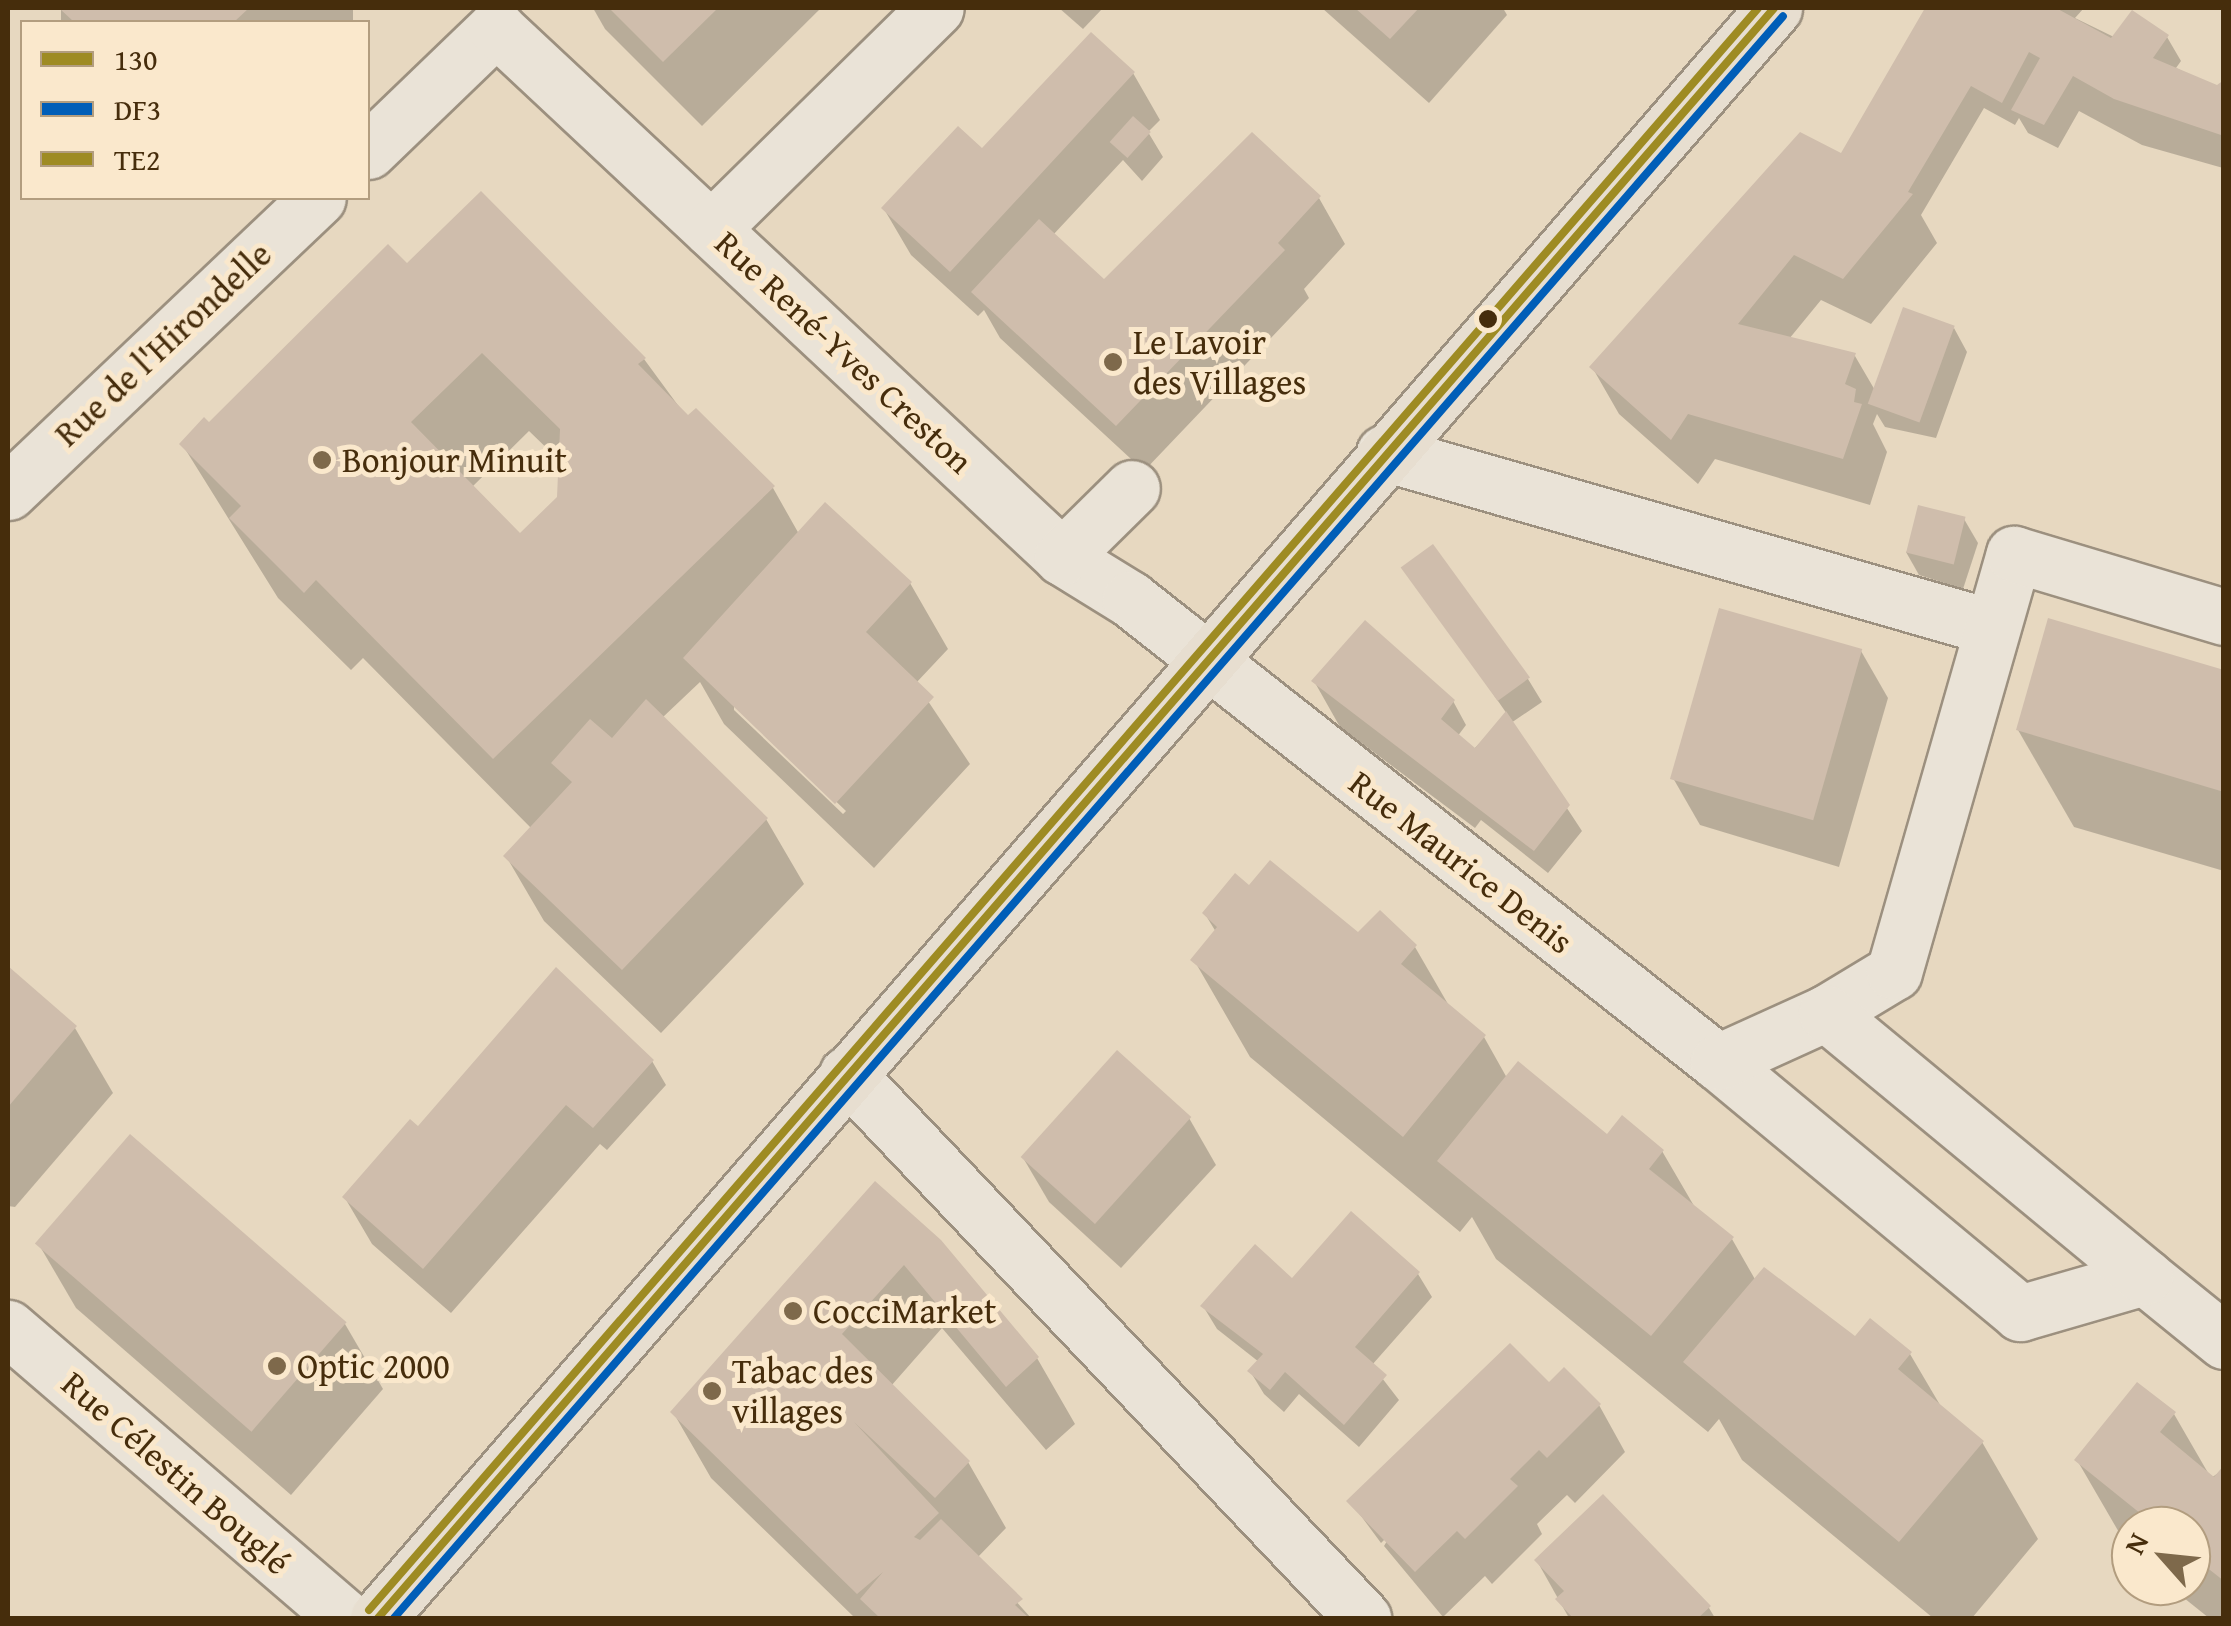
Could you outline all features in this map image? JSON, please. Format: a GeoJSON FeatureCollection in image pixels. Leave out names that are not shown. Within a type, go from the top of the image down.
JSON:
{"type":"FeatureCollection","features":[{"type":"Feature","properties":{"kind":"main road"},"geometry":{"type":"LineString","coordinates":[[378,1618],[1204,660],[1774,8]]}},
{"type":"Feature","properties":{"kind":"street"},"geometry":{"type":"LineString","coordinates":[[712,229],[936,8]]}},
{"type":"Feature","properties":{"kind":"street","name":"Rue René-Yves Creston"},"geometry":{"type":"LineString","coordinates":[[370,149],[496,28],[1062,557],[1130,599],[1204,660]]}},
{"type":"Feature","properties":{"kind":"street","name":"Rue de l'Hirondelle"},"geometry":{"type":"LineString","coordinates":[[8,492],[316,200]]}},
{"type":"Feature","properties":{"kind":"street"},"geometry":{"type":"LineString","coordinates":[[1384,453],[1991,627]]}},
{"type":"Feature","properties":{"kind":"street"},"geometry":{"type":"LineString","coordinates":[[1062,557],[1132,488]]}},
{"type":"Feature","properties":{"kind":"street"},"geometry":{"type":"LineString","coordinates":[[1718,1062],[1826,1013],[1894,972],[2014,554],[2224,617]]}},
{"type":"Feature","properties":{"kind":"street","name":"Rue Maurice Denis"},"geometry":{"type":"LineString","coordinates":[[1204,660],[1718,1062],[2020,1312],[2145,1277]]}},
{"type":"Feature","properties":{"kind":"street"},"geometry":{"type":"LineString","coordinates":[[1826,1013],[2224,1342]]}},
{"type":"Feature","properties":{"kind":"street"},"geometry":{"type":"LineString","coordinates":[[847,1074],[1362,1618]]}},
{"type":"Feature","properties":{"kind":"street","name":"Rue Célestin Bouglé"},"geometry":{"type":"LineString","coordinates":[[8,1328],[345,1618]]}},
{"type":"Feature","properties":{"kind":"building"},"geometry":{"type":"Polygon","coordinates":[[[59,8],[249,8],[236,20],[72,20],[59,8]]]}},
{"type":"Feature","properties":{"kind":"building"},"geometry":{"type":"Polygon","coordinates":[[[609,8],[718,8],[663,62],[609,8]]]}},
{"type":"Feature","properties":{"kind":"building"},"geometry":{"type":"Polygon","coordinates":[[[1355,8],[1419,8],[1390,39],[1355,8]]]}},
{"type":"Feature","properties":{"kind":"building"},"geometry":{"type":"Polygon","coordinates":[[[1925,8],[2056,8],[2111,38],[2132,10],[2169,35],[2153,58],[2217,85],[2224,80],[2224,136],[2114,99],[2073,76],[2044,125],[2011,110],[2040,58],[2029,52],[2002,103],[1971,86],[1908,192],[1913,194],[1843,279],[1794,255],[1738,324],[1856,353],[1845,384],[1856,389],[1854,402],[1862,404],[1843,459],[1688,414],[1671,440],[1589,367],[1800,132],[1841,153],[1925,8]]]}},
{"type":"Feature","properties":{"kind":"building"},"geometry":{"type":"Polygon","coordinates":[[[1091,32],[1135,72],[950,272],[881,208],[958,126],[982,148],[1091,32]]]}},
{"type":"Feature","properties":{"kind":"building"},"geometry":{"type":"Polygon","coordinates":[[[1133,116],[1151,132],[1127,158],[1110,142],[1133,116]]]}},
{"type":"Feature","properties":{"kind":"building"},"geometry":{"type":"Polygon","coordinates":[[[1252,132],[1321,196],[1278,243],[1285,250],[1116,426],[971,292],[1039,219],[1104,279],[1252,132]]]}},
{"type":"Feature","properties":{"kind":"building","name":"Bonjour Minuit"},"geometry":{"type":"Polygon","coordinates":[[[481,191],[646,358],[638,364],[688,415],[696,408],[775,486],[493,759],[316,580],[304,593],[229,518],[241,506],[179,444],[204,417],[209,422],[388,244],[407,263],[481,191]],[[482,353],[411,422],[520,533],[557,497],[560,429],[482,353]]]}},
{"type":"Feature","properties":{"kind":"building"},"geometry":{"type":"Polygon","coordinates":[[[1903,307],[1955,326],[1919,423],[1868,404],[1903,307]]]}},
{"type":"Feature","properties":{"kind":"building"},"geometry":{"type":"Polygon","coordinates":[[[825,502],[912,582],[866,632],[934,697],[835,804],[683,658],[825,502]]]}},
{"type":"Feature","properties":{"kind":"building"},"geometry":{"type":"Polygon","coordinates":[[[1918,505],[1966,517],[1954,564],[1906,553],[1918,505]]]}},
{"type":"Feature","properties":{"kind":"building"},"geometry":{"type":"Polygon","coordinates":[[[1433,544],[1530,677],[1498,701],[1401,568],[1433,544]]]}},
{"type":"Feature","properties":{"kind":"building"},"geometry":{"type":"Polygon","coordinates":[[[1719,608],[1862,649],[1813,820],[1670,779],[1719,608]]]}},
{"type":"Feature","properties":{"kind":"building"},"geometry":{"type":"Polygon","coordinates":[[[2048,618],[2224,670],[2224,792],[2016,730],[2048,618]]]}},
{"type":"Feature","properties":{"kind":"building"},"geometry":{"type":"Polygon","coordinates":[[[1365,620],[1455,700],[1441,719],[1475,748],[1506,711],[1570,805],[1534,851],[1311,681],[1365,620]]]}},
{"type":"Feature","properties":{"kind":"building"},"geometry":{"type":"Polygon","coordinates":[[[646,699],[768,818],[622,970],[503,856],[572,782],[551,763],[590,719],[612,738],[646,699]]]}},
{"type":"Feature","properties":{"kind":"building"},"geometry":{"type":"Polygon","coordinates":[[[1270,860],[1358,932],[1380,910],[1417,945],[1401,964],[1486,1035],[1403,1137],[1190,960],[1217,927],[1202,913],[1235,873],[1249,885],[1270,860]]]}},
{"type":"Feature","properties":{"kind":"building"},"geometry":{"type":"Polygon","coordinates":[[[8,966],[77,1026],[8,1107],[8,966]]]}},
{"type":"Feature","properties":{"kind":"building"},"geometry":{"type":"Polygon","coordinates":[[[556,967],[654,1060],[593,1128],[566,1105],[423,1269],[342,1197],[410,1119],[418,1126],[556,967]]]}},
{"type":"Feature","properties":{"kind":"building"},"geometry":{"type":"Polygon","coordinates":[[[1117,1050],[1191,1117],[1095,1224],[1021,1157],[1117,1050]]]}},
{"type":"Feature","properties":{"kind":"building"},"geometry":{"type":"Polygon","coordinates":[[[1518,1061],[1607,1134],[1622,1115],[1664,1150],[1649,1169],[1734,1237],[1651,1336],[1437,1161],[1518,1061]]]}},
{"type":"Feature","properties":{"kind":"building"},"geometry":{"type":"Polygon","coordinates":[[[130,1134],[347,1322],[251,1432],[35,1243],[130,1134]]]}},
{"type":"Feature","properties":{"kind":"building"},"geometry":{"type":"Polygon","coordinates":[[[875,1181],[941,1240],[1039,1357],[1006,1387],[904,1265],[842,1334],[970,1461],[935,1498],[854,1422],[939,1513],[914,1537],[920,1540],[941,1519],[1023,1599],[1015,1605],[1029,1618],[880,1618],[860,1599],[883,1572],[857,1594],[670,1412],[875,1181]]]}},
{"type":"Feature","properties":{"kind":"building"},"geometry":{"type":"Polygon","coordinates":[[[1351,1211],[1420,1272],[1355,1347],[1387,1375],[1344,1425],[1285,1372],[1270,1390],[1247,1371],[1263,1354],[1200,1306],[1255,1244],[1292,1278],[1351,1211]]]}},
{"type":"Feature","properties":{"kind":"building"},"geometry":{"type":"Polygon","coordinates":[[[1764,1267],[1855,1336],[1870,1318],[1912,1352],[1898,1369],[1984,1441],[1899,1542],[1683,1362],[1764,1267]]]}},
{"type":"Feature","properties":{"kind":"building"},"geometry":{"type":"Polygon","coordinates":[[[1510,1343],[1549,1382],[1564,1367],[1601,1404],[1547,1458],[1539,1450],[1510,1479],[1518,1486],[1465,1539],[1457,1531],[1415,1572],[1346,1501],[1510,1343]]]}},
{"type":"Feature","properties":{"kind":"building"},"geometry":{"type":"Polygon","coordinates":[[[2137,1382],[2176,1412],[2160,1432],[2214,1477],[2224,1465],[2224,1581],[2211,1571],[2211,1506],[2131,1506],[2074,1460],[2137,1382]]]}},
{"type":"Feature","properties":{"kind":"building"},"geometry":{"type":"Polygon","coordinates":[[[1603,1494],[1711,1606],[1698,1618],[1573,1618],[1555,1599],[1564,1591],[1534,1560],[1603,1494]]]}},
{"type":"Feature","properties":{"kind":"transit line","name":"TE2"},"geometry":{"type":"LineString","coordinates":[[369,1610],[1758,8]]}},
{"type":"Feature","properties":{"kind":"transit line","name":"130"},"geometry":{"type":"LineString","coordinates":[[378,1618],[1774,8]]}},
{"type":"Feature","properties":{"kind":"transit line","name":"DF3"},"geometry":{"type":"LineString","coordinates":[[394,1618],[1783,16]]}},
{"type":"Feature","properties":{"kind":"place","name":"Le Lavoir des Villages"},"geometry":{"type":"Point","coordinates":[1113,362]}},
{"type":"Feature","properties":{"kind":"place","name":"Bonjour Minuit"},"geometry":{"type":"Point","coordinates":[322,460]}},
{"type":"Feature","properties":{"kind":"place","name":"CocciMarket"},"geometry":{"type":"Point","coordinates":[793,1311]}},
{"type":"Feature","properties":{"kind":"place","name":"Optic 2000"},"geometry":{"type":"Point","coordinates":[277,1366]}},
{"type":"Feature","properties":{"kind":"place","name":"Tabac des villages"},"geometry":{"type":"Point","coordinates":[712,1391]}}]}
